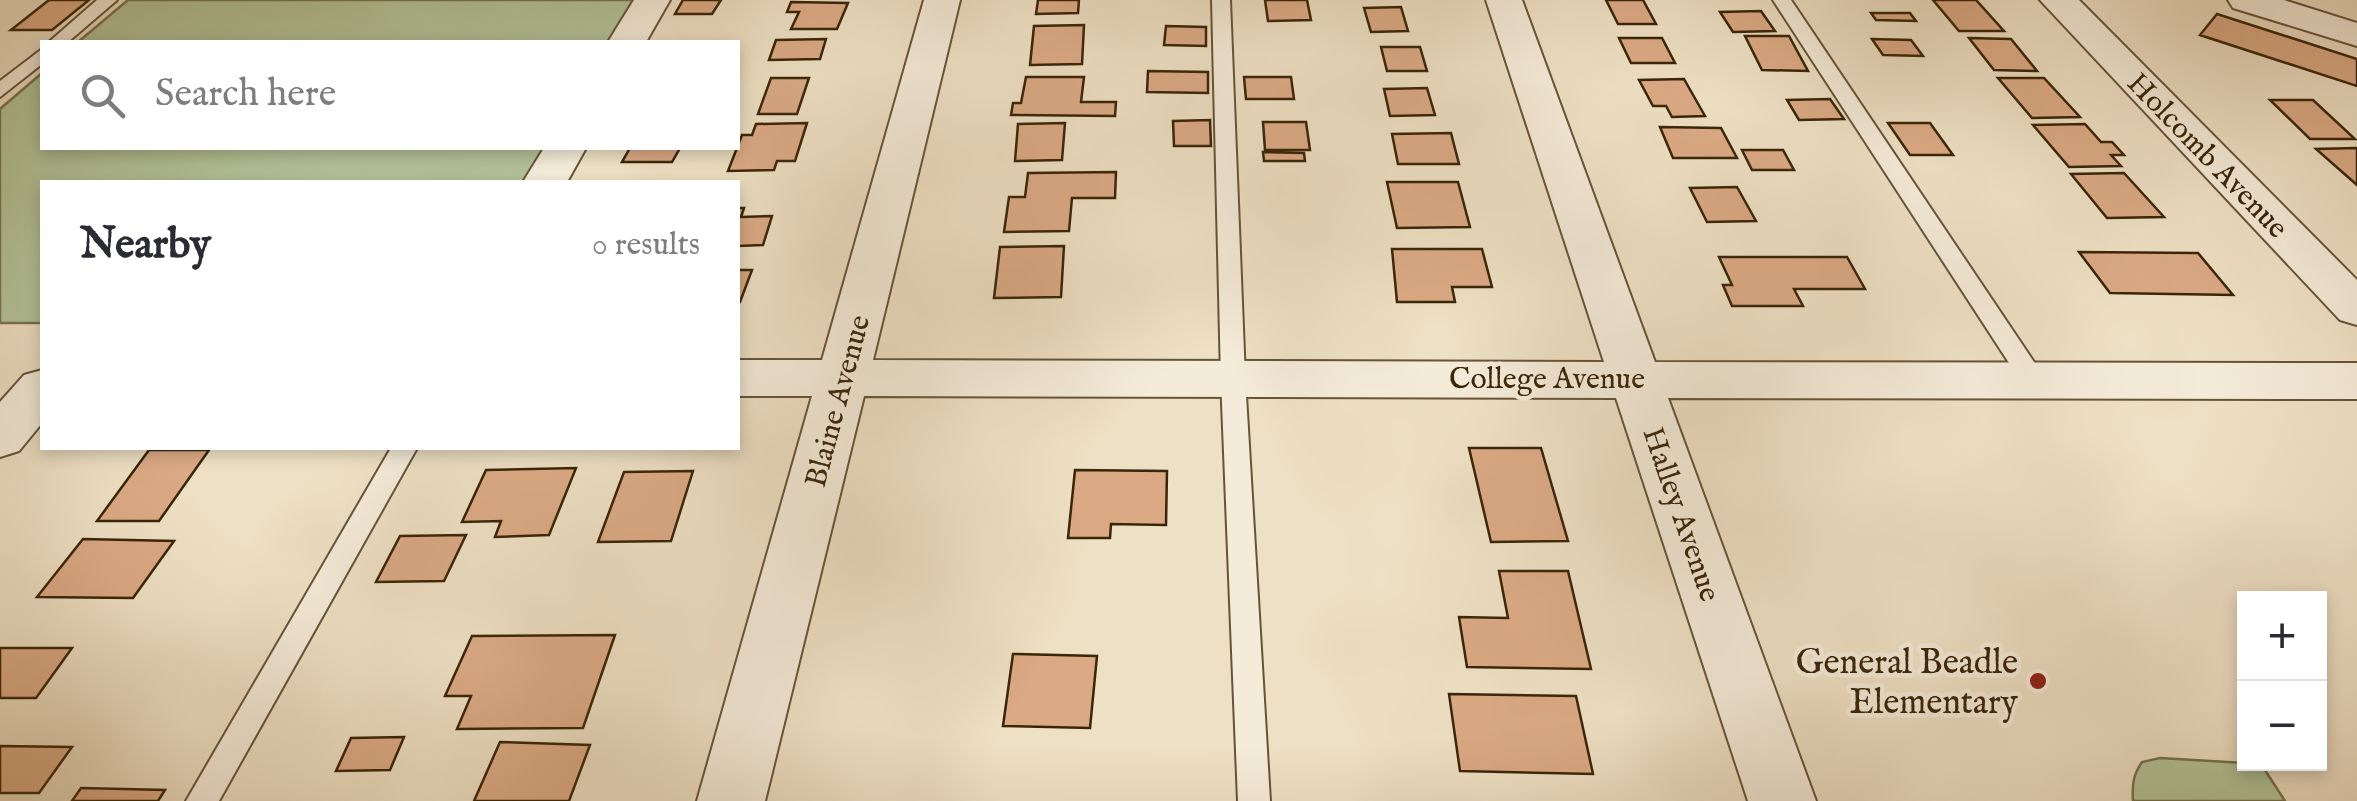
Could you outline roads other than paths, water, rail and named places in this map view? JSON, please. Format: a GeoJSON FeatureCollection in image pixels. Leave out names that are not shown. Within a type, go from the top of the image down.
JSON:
{"type":"FeatureCollection","features":[{"type":"Feature","properties":{"kind":"street"},"geometry":{"type":"LineString","coordinates":[[628,40],[652,0]]}},
{"type":"Feature","properties":{"kind":"street","name":"Blaine Avenue"},"geometry":{"type":"LineString","coordinates":[[731,801],[942,0]]}},
{"type":"Feature","properties":{"kind":"street","name":"Halley Avenue"},"geometry":{"type":"LineString","coordinates":[[1504,0],[1782,801]]}},
{"type":"Feature","properties":{"kind":"street","name":"Holcomb Avenue"},"geometry":{"type":"LineString","coordinates":[[2058,0],[2357,310]]}},
{"type":"Feature","properties":{"kind":"street"},"geometry":{"type":"LineString","coordinates":[[2246,0],[2357,35]]}},
{"type":"Feature","properties":{"kind":"street"},"geometry":{"type":"LineString","coordinates":[[546,180],[565,150]]}},
{"type":"Feature","properties":{"kind":"street"},"geometry":{"type":"LineString","coordinates":[[0,378],[40,378]]}},
{"type":"Feature","properties":{"kind":"street","name":"College Avenue"},"geometry":{"type":"LineString","coordinates":[[740,378],[2357,381]]}},
{"type":"Feature","properties":{"kind":"street"},"geometry":{"type":"LineString","coordinates":[[0,437],[40,390]]}},
{"type":"Feature","properties":{"kind":"lane"},"geometry":{"type":"LineString","coordinates":[[60,40],[108,0]]}},
{"type":"Feature","properties":{"kind":"lane"},"geometry":{"type":"LineString","coordinates":[[1221,0],[1233,378],[1254,801]]}},
{"type":"Feature","properties":{"kind":"lane"},"geometry":{"type":"LineString","coordinates":[[1782,0],[2033,380]]}},
{"type":"Feature","properties":{"kind":"lane"},"geometry":{"type":"LineString","coordinates":[[0,91],[40,58]]}},
{"type":"Feature","properties":{"kind":"lane"},"geometry":{"type":"LineString","coordinates":[[202,801],[403,450]]}},
{"type":"Feature","properties":{"kind":"place","name":"General Beadle Elementary"},"geometry":{"type":"Point","coordinates":[2038,681]}}]}
